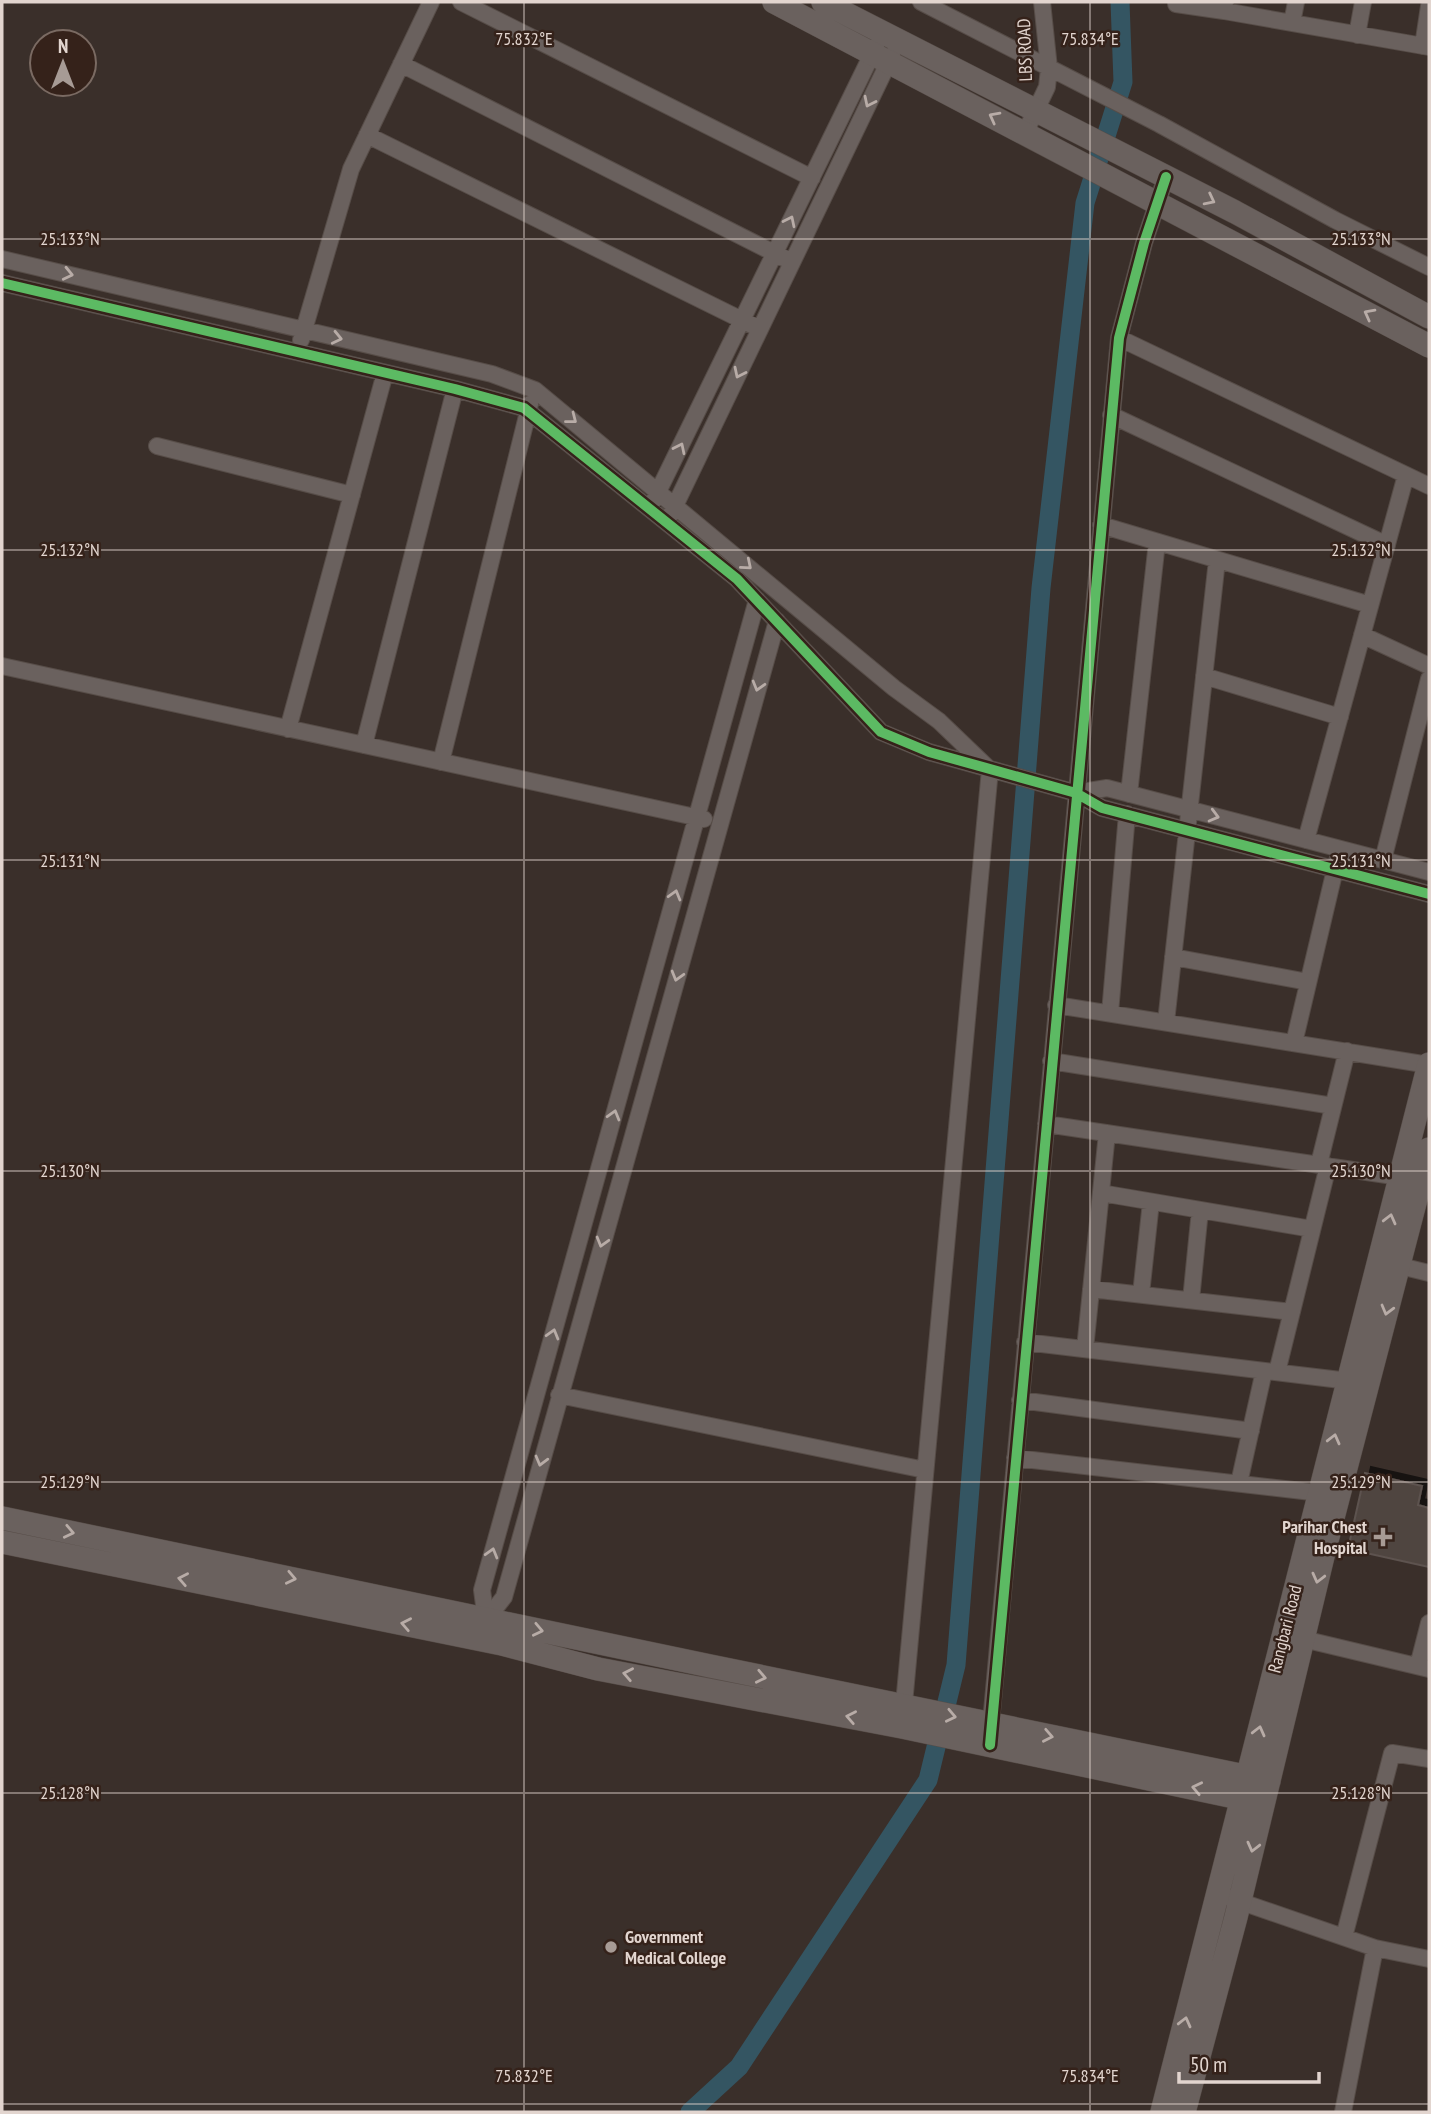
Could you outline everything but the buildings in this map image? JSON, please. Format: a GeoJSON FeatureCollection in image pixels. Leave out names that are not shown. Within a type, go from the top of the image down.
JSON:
{"type":"FeatureCollection","features":[{"type":"Feature","properties":{"kind":"street"},"geometry":{"type":"LineString","coordinates":[[299,353],[303,330],[351,169],[431,2]]}},
{"type":"Feature","properties":{"kind":"street"},"geometry":{"type":"LineString","coordinates":[[461,2],[811,178]]}},
{"type":"Feature","properties":{"kind":"street"},"geometry":{"type":"LineString","coordinates":[[774,2],[1429,346]]}},
{"type":"Feature","properties":{"kind":"street"},"geometry":{"type":"LineString","coordinates":[[823,2],[1166,177],[1429,317]]}},
{"type":"Feature","properties":{"kind":"street"},"geometry":{"type":"LineString","coordinates":[[921,2],[1429,267]]}},
{"type":"Feature","properties":{"kind":"street","name":"LBS ROAD"},"geometry":{"type":"LineString","coordinates":[[1025,134],[1047,87],[1049,68],[1042,2]]}},
{"type":"Feature","properties":{"kind":"street"},"geometry":{"type":"LineString","coordinates":[[1176,2],[1224,7],[1292,23],[1426,47],[1429,6]]}},
{"type":"Feature","properties":{"kind":"street"},"geometry":{"type":"LineString","coordinates":[[1292,23],[1296,2]]}},
{"type":"Feature","properties":{"kind":"street"},"geometry":{"type":"LineString","coordinates":[[1357,35],[1363,2]]}},
{"type":"Feature","properties":{"kind":"street"},"geometry":{"type":"LineString","coordinates":[[667,522],[792,262],[891,36]]}},
{"type":"Feature","properties":{"kind":"street"},"geometry":{"type":"LineString","coordinates":[[650,509],[811,178],[880,58]]}},
{"type":"Feature","properties":{"kind":"street"},"geometry":{"type":"LineString","coordinates":[[401,65],[792,262]]}},
{"type":"Feature","properties":{"kind":"street"},"geometry":{"type":"LineString","coordinates":[[367,135],[760,329]]}},
{"type":"Feature","properties":{"kind":"street"},"geometry":{"type":"LineString","coordinates":[[984,1734],[1015,1458],[1119,338],[1166,177]]}},
{"type":"Feature","properties":{"kind":"street"},"geometry":{"type":"LineString","coordinates":[[2,259],[492,374],[535,390],[998,771]]}},
{"type":"Feature","properties":{"kind":"street"},"geometry":{"type":"LineString","coordinates":[[2,284],[455,389],[524,408],[737,579],[881,732],[929,752],[1076,793],[1102,808],[1429,894]]}},
{"type":"Feature","properties":{"kind":"street"},"geometry":{"type":"LineString","coordinates":[[1119,338],[1429,486]]}},
{"type":"Feature","properties":{"kind":"street"},"geometry":{"type":"LineString","coordinates":[[288,729],[385,373]]}},
{"type":"Feature","properties":{"kind":"street"},"geometry":{"type":"LineString","coordinates":[[364,745],[455,389]]}},
{"type":"Feature","properties":{"kind":"street"},"geometry":{"type":"LineString","coordinates":[[441,762],[535,390]]}},
{"type":"Feature","properties":{"kind":"street"},"geometry":{"type":"LineString","coordinates":[[1111,415],[1387,545]]}},
{"type":"Feature","properties":{"kind":"street"},"geometry":{"type":"LineString","coordinates":[[156,446],[352,495]]}},
{"type":"Feature","properties":{"kind":"street"},"geometry":{"type":"LineString","coordinates":[[1306,840],[1406,475]]}},
{"type":"Feature","properties":{"kind":"street"},"geometry":{"type":"LineString","coordinates":[[1101,525],[1370,605]]}},
{"type":"Feature","properties":{"kind":"street"},"geometry":{"type":"LineString","coordinates":[[1129,794],[1157,542]]}},
{"type":"Feature","properties":{"kind":"street"},"geometry":{"type":"LineString","coordinates":[[1166,1022],[1217,560]]}},
{"type":"Feature","properties":{"kind":"street"},"geometry":{"type":"LineString","coordinates":[[486,1619],[482,1590],[757,600]]}},
{"type":"Feature","properties":{"kind":"street"},"geometry":{"type":"LineString","coordinates":[[486,1619],[504,1597],[777,621]]}},
{"type":"Feature","properties":{"kind":"street"},"geometry":{"type":"LineString","coordinates":[[1362,635],[1429,666]]}},
{"type":"Feature","properties":{"kind":"street"},"geometry":{"type":"LineString","coordinates":[[2,666],[720,822]]}},
{"type":"Feature","properties":{"kind":"street"},"geometry":{"type":"LineString","coordinates":[[1204,676],[1339,717]]}},
{"type":"Feature","properties":{"kind":"street"},"geometry":{"type":"LineString","coordinates":[[1383,860],[1429,679]]}},
{"type":"Feature","properties":{"kind":"street"},"geometry":{"type":"LineString","coordinates":[[911,1718],[925,1470],[998,771]]}},
{"type":"Feature","properties":{"kind":"street"},"geometry":{"type":"LineString","coordinates":[[1076,793],[1107,788],[1429,872]]}},
{"type":"Feature","properties":{"kind":"street"},"geometry":{"type":"LineString","coordinates":[[1110,1013],[1127,814]]}},
{"type":"Feature","properties":{"kind":"street"},"geometry":{"type":"LineString","coordinates":[[1294,1043],[1339,848]]}},
{"type":"Feature","properties":{"kind":"street"},"geometry":{"type":"LineString","coordinates":[[1173,957],[1308,982]]}},
{"type":"Feature","properties":{"kind":"street"},"geometry":{"type":"LineString","coordinates":[[1056,1005],[1429,1064]]}},
{"type":"Feature","properties":{"kind":"street"},"geometry":{"type":"LineString","coordinates":[[1239,1483],[1251,1431],[1292,1312],[1312,1229],[1333,1106],[1347,1051]]}},
{"type":"Feature","properties":{"kind":"street"},"geometry":{"type":"LineString","coordinates":[[1051,1061],[1333,1106]]}},
{"type":"Feature","properties":{"kind":"street","name":"Rangbari Road"},"geometry":{"type":"LineString","coordinates":[[1255,1790],[1303,1639],[1389,1264],[1400,1177],[1429,1064]]}},
{"type":"Feature","properties":{"kind":"street"},"geometry":{"type":"LineString","coordinates":[[1046,1124],[1400,1177]]}},
{"type":"Feature","properties":{"kind":"street"},"geometry":{"type":"LineString","coordinates":[[1086,1349],[1107,1133]]}},
{"type":"Feature","properties":{"kind":"street","name":"Rangbari Road"},"geometry":{"type":"LineString","coordinates":[[1184,2112],[1228,1898],[1255,1790],[1320,1493],[1349,1381],[1429,1149]]}},
{"type":"Feature","properties":{"kind":"street"},"geometry":{"type":"LineString","coordinates":[[1101,1193],[1312,1229]]}},
{"type":"Feature","properties":{"kind":"street"},"geometry":{"type":"LineString","coordinates":[[591,1197],[613,1204]]}},
{"type":"Feature","properties":{"kind":"street"},"geometry":{"type":"LineString","coordinates":[[1142,1294],[1151,1202]]}},
{"type":"Feature","properties":{"kind":"street"},"geometry":{"type":"LineString","coordinates":[[1191,1300],[1200,1210]]}},
{"type":"Feature","properties":{"kind":"street"},"geometry":{"type":"LineString","coordinates":[[1389,1264],[1429,1273]]}},
{"type":"Feature","properties":{"kind":"street"},"geometry":{"type":"LineString","coordinates":[[1091,1289],[1292,1312]]}},
{"type":"Feature","properties":{"kind":"street"},"geometry":{"type":"LineString","coordinates":[[1026,1342],[1349,1381]]}},
{"type":"Feature","properties":{"kind":"street"},"geometry":{"type":"LineString","coordinates":[[559,1395],[925,1470]]}},
{"type":"Feature","properties":{"kind":"street"},"geometry":{"type":"LineString","coordinates":[[1020,1400],[1251,1431]]}},
{"type":"Feature","properties":{"kind":"street"},"geometry":{"type":"LineString","coordinates":[[1015,1458],[1320,1493]]}},
{"type":"Feature","properties":{"kind":"street"},"geometry":{"type":"LineString","coordinates":[[2,1518],[486,1619],[911,1718],[1255,1790]]}},
{"type":"Feature","properties":{"kind":"street"},"geometry":{"type":"LineString","coordinates":[[2,1542],[502,1644],[598,1669],[911,1718]]}},
{"type":"Feature","properties":{"kind":"street"},"geometry":{"type":"LineString","coordinates":[[1303,1639],[1423,1668],[1429,1623]]}},
{"type":"Feature","properties":{"kind":"street"},"geometry":{"type":"LineString","coordinates":[[1344,1937],[1392,1753],[1429,1759]]}},
{"type":"Feature","properties":{"kind":"street"},"geometry":{"type":"LineString","coordinates":[[1228,1898],[1376,1948],[1429,1957]]}},
{"type":"Feature","properties":{"kind":"street","name":"Rangbari Road"},"geometry":{"type":"LineString","coordinates":[[1162,2112],[1228,1898]]}},
{"type":"Feature","properties":{"kind":"street"},"geometry":{"type":"LineString","coordinates":[[1343,2112],[1376,1948]]}},
{"type":"Feature","properties":{"kind":"waterway"},"geometry":{"type":"LineString","coordinates":[[690,2112],[739,2067],[928,1780],[956,1665],[1041,588],[1085,203],[1123,82],[1120,2]]}},
{"type":"Feature","properties":{"kind":"cycle path"},"geometry":{"type":"LineString","coordinates":[[990,1745],[1119,338],[1144,243],[1166,177]]}},
{"type":"Feature","properties":{"kind":"cycle path"},"geometry":{"type":"LineString","coordinates":[[2,283],[455,389],[524,408],[737,579],[881,732],[929,752],[1076,793],[1102,808],[1429,894]]}},
{"type":"Feature","properties":{"kind":"place","name":"Parihar Chest Hospital"},"geometry":{"type":"Point","coordinates":[1383,1537]}},
{"type":"Feature","properties":{"kind":"place","name":"Government Medical College"},"geometry":{"type":"Point","coordinates":[611,1947]}}]}
